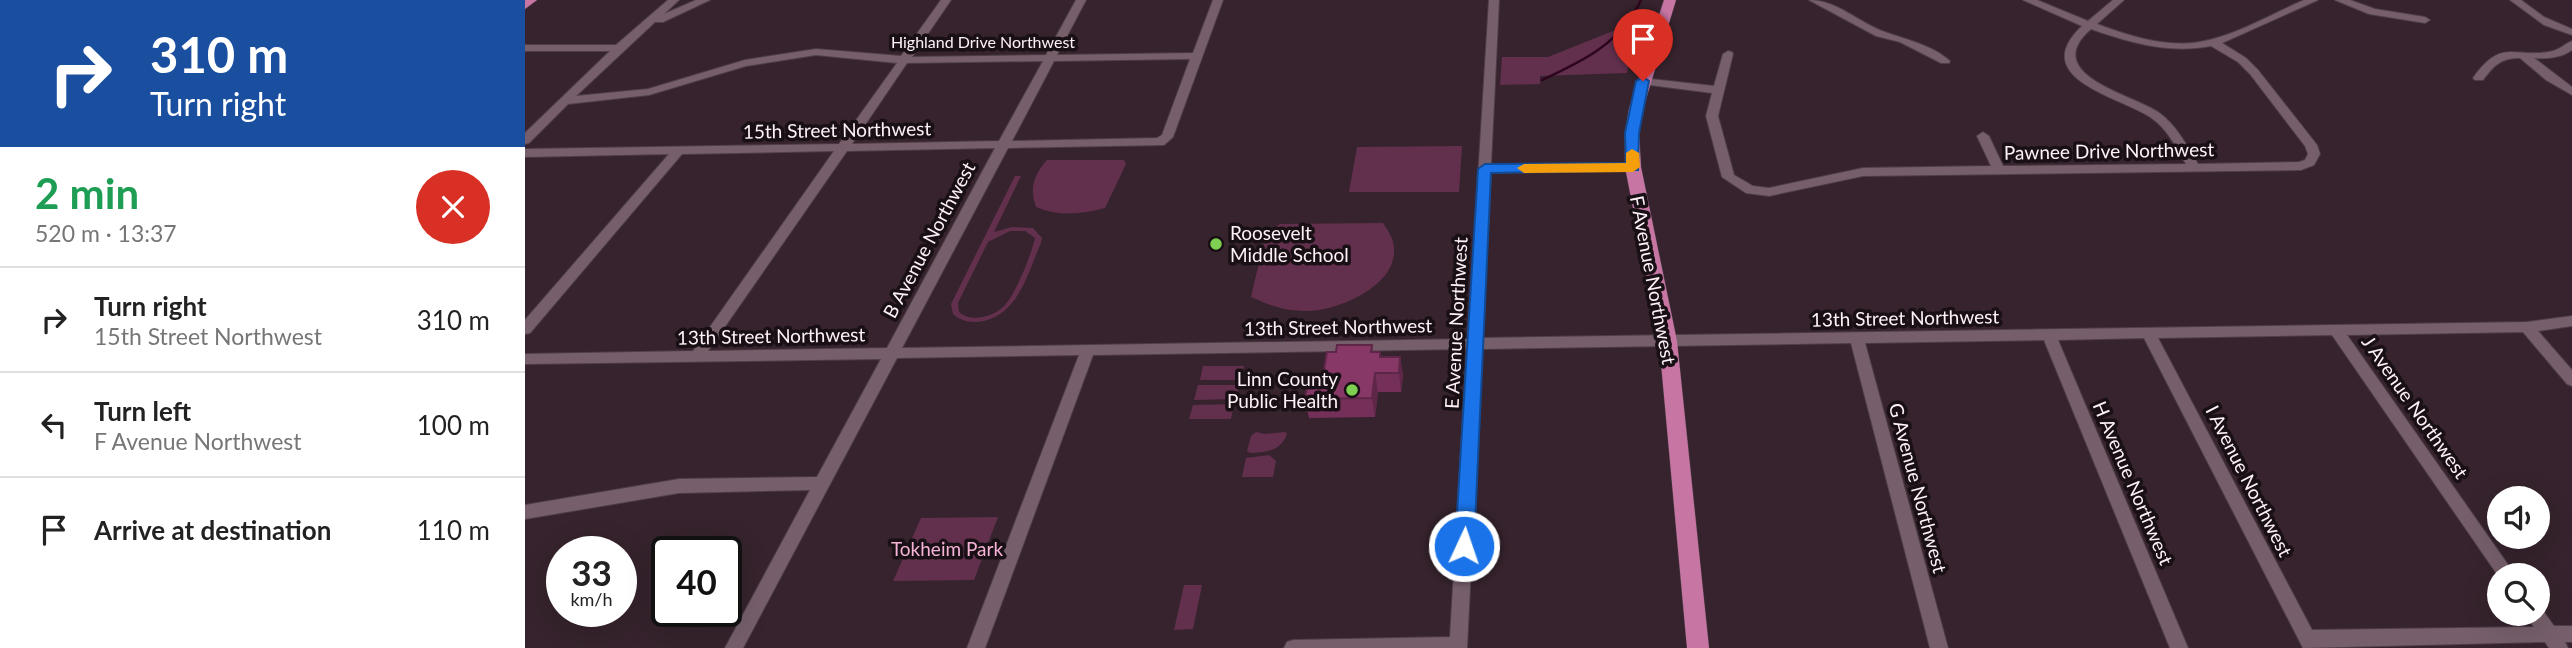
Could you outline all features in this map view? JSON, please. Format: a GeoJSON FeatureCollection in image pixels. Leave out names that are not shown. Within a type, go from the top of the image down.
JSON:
{"type":"FeatureCollection","features":[{"type":"Feature","properties":{"kind":"main road"},"geometry":{"type":"LineString","coordinates":[[525,5],[531,0]]}},
{"type":"Feature","properties":{"kind":"main road","name":"F Avenue Northwest"},"geometry":{"type":"LineString","coordinates":[[1671,0],[1643,81],[1632,133],[1633,167],[1668,341],[1698,648]]}},
{"type":"Feature","properties":{"kind":"street"},"geometry":{"type":"LineString","coordinates":[[525,140],[619,48],[674,0]]}},
{"type":"Feature","properties":{"kind":"street"},"geometry":{"type":"LineString","coordinates":[[642,29],[705,0]]}},
{"type":"Feature","properties":{"kind":"street"},"geometry":{"type":"LineString","coordinates":[[697,356],[946,0]]}},
{"type":"Feature","properties":{"kind":"street","name":"B Avenue Northwest"},"geometry":{"type":"LineString","coordinates":[[734,648],[1081,0]]}},
{"type":"Feature","properties":{"kind":"street"},"geometry":{"type":"LineString","coordinates":[[1197,56],[1219,0]]}},
{"type":"Feature","properties":{"kind":"street","name":"E Avenue Northwest"},"geometry":{"type":"LineString","coordinates":[[1458,646],[1494,0]]}},
{"type":"Feature","properties":{"kind":"street"},"geometry":{"type":"LineString","coordinates":[[1814,0],[1880,34],[1904,40],[1945,61]]}},
{"type":"Feature","properties":{"kind":"street"},"geometry":{"type":"LineString","coordinates":[[2028,0],[2143,42],[2181,46],[2213,43],[2313,0]]}},
{"type":"Feature","properties":{"kind":"street"},"geometry":{"type":"LineString","coordinates":[[2340,0],[2373,12],[2425,20]]}},
{"type":"Feature","properties":{"kind":"street"},"geometry":{"type":"LineString","coordinates":[[2479,78],[2490,61],[2503,55],[2560,53],[2571,35],[2537,19],[2515,0]]}},
{"type":"Feature","properties":{"kind":"street"},"geometry":{"type":"LineString","coordinates":[[2119,1],[2072,44],[2069,54],[2075,70],[2089,83],[2154,115],[2168,126],[2195,167]]}},
{"type":"Feature","properties":{"kind":"street","name":"Pawnee Drive Northwest"},"geometry":{"type":"LineString","coordinates":[[1719,90],[1712,116],[1723,166],[1728,177],[1750,190],[1769,192],[1863,172],[2301,166],[2310,162],[2314,154],[2311,145],[2254,72],[2242,60],[2213,43]]}},
{"type":"Feature","properties":{"kind":"street"},"geometry":{"type":"LineString","coordinates":[[525,48],[619,48]]}},
{"type":"Feature","properties":{"kind":"street","name":"Highland Drive Northwest"},"geometry":{"type":"LineString","coordinates":[[565,101],[649,92],[745,63],[794,54],[839,52],[904,60],[1197,56]]}},
{"type":"Feature","properties":{"kind":"street"},"geometry":{"type":"LineString","coordinates":[[1643,81],[1719,90],[1728,54]]}},
{"type":"Feature","properties":{"kind":"street"},"geometry":{"type":"LineString","coordinates":[[2522,54],[2550,78],[2572,92]]}},
{"type":"Feature","properties":{"kind":"street","name":"15th Street Northwest"},"geometry":{"type":"LineString","coordinates":[[525,153],[1150,144],[1167,137],[1197,56]]}},
{"type":"Feature","properties":{"kind":"street"},"geometry":{"type":"LineString","coordinates":[[1983,136],[1999,171]]}},
{"type":"Feature","properties":{"kind":"street"},"geometry":{"type":"LineString","coordinates":[[525,329],[677,152]]}},
{"type":"Feature","properties":{"kind":"street"},"geometry":{"type":"LineString","coordinates":[[1485,169],[1633,167]]}},
{"type":"Feature","properties":{"kind":"street","name":"13th Street Northwest"},"geometry":{"type":"LineString","coordinates":[[525,359],[2527,327],[2572,321]]}},
{"type":"Feature","properties":{"kind":"street"},"geometry":{"type":"LineString","coordinates":[[2527,327],[2572,380]]}},
{"type":"Feature","properties":{"kind":"street","name":"J Avenue Northwest"},"geometry":{"type":"LineString","coordinates":[[2336,330],[2499,563]]}},
{"type":"Feature","properties":{"kind":"street","name":"I Avenue Northwest"},"geometry":{"type":"LineString","coordinates":[[2148,333],[2309,643]]}},
{"type":"Feature","properties":{"kind":"street","name":"H Avenue Northwest"},"geometry":{"type":"LineString","coordinates":[[2049,335],[2179,648]]}},
{"type":"Feature","properties":{"kind":"street","name":"G Avenue Northwest"},"geometry":{"type":"LineString","coordinates":[[1857,338],[1938,648]]}},
{"type":"Feature","properties":{"kind":"street"},"geometry":{"type":"LineString","coordinates":[[976,648],[1088,350]]}},
{"type":"Feature","properties":{"kind":"street"},"geometry":{"type":"LineString","coordinates":[[525,512],[679,486],[822,483]]}},
{"type":"Feature","properties":{"kind":"street"},"geometry":{"type":"LineString","coordinates":[[2543,626],[2554,642]]}},
{"type":"Feature","properties":{"kind":"street"},"geometry":{"type":"LineString","coordinates":[[2309,643],[2554,642],[2572,634]]}},
{"type":"Feature","properties":{"kind":"street"},"geometry":{"type":"LineString","coordinates":[[1293,648],[1458,646]]}},
{"type":"Feature","properties":{"kind":"green space"},"geometry":{"type":"Polygon","coordinates":[[[1618,29],[1634,30],[1627,73],[1540,76],[1540,84],[1500,85],[1502,57],[1548,57],[1618,29]]]}},
{"type":"Feature","properties":{"kind":"green space"},"geometry":{"type":"Polygon","coordinates":[[[1462,146],[1459,192],[1349,192],[1357,147],[1462,146]]]}},
{"type":"Feature","properties":{"kind":"green space"},"geometry":{"type":"Polygon","coordinates":[[[1047,160],[1124,160],[1126,164],[1105,208],[1062,213],[1036,207],[1034,200],[1034,182],[1047,160]]]}},
{"type":"Feature","properties":{"kind":"green space"},"geometry":{"type":"Polygon","coordinates":[[[1015,176],[1021,176],[994,232],[1012,227],[1033,228],[1042,238],[1021,290],[1006,310],[984,321],[960,319],[953,314],[951,304],[1015,176]],[[1010,231],[988,242],[958,303],[959,312],[976,318],[995,313],[1005,305],[1027,263],[1035,238],[1025,231],[1010,231]]]}},
{"type":"Feature","properties":{"kind":"green space"},"geometry":{"type":"Polygon","coordinates":[[[1383,223],[1394,245],[1391,266],[1373,287],[1359,296],[1345,303],[1304,311],[1277,307],[1251,297],[1266,233],[1280,224],[1383,223]]]}},
{"type":"Feature","properties":{"kind":"green space"},"geometry":{"type":"Polygon","coordinates":[[[1203,366],[1244,366],[1240,380],[1200,380],[1203,366]]]}},
{"type":"Feature","properties":{"kind":"green space"},"geometry":{"type":"Polygon","coordinates":[[[1198,385],[1239,385],[1236,399],[1194,400],[1198,385]]]}},
{"type":"Feature","properties":{"kind":"green space"},"geometry":{"type":"Polygon","coordinates":[[[1234,404],[1231,419],[1189,419],[1193,405],[1234,404]]]}},
{"type":"Feature","properties":{"kind":"green space"},"geometry":{"type":"Polygon","coordinates":[[[1256,432],[1287,434],[1277,447],[1250,453],[1247,451],[1251,436],[1256,432]]]}},
{"type":"Feature","properties":{"kind":"green space"},"geometry":{"type":"Polygon","coordinates":[[[1269,455],[1276,461],[1273,477],[1242,477],[1246,458],[1269,455]]]}},
{"type":"Feature","properties":{"kind":"green space","name":"Tokheim Park"},"geometry":{"type":"Polygon","coordinates":[[[998,517],[974,580],[893,581],[921,518],[998,517]]]}},
{"type":"Feature","properties":{"kind":"green space"},"geometry":{"type":"Polygon","coordinates":[[[1184,585],[1202,585],[1193,629],[1174,630],[1184,585]]]}},
{"type":"Feature","properties":{"kind":"building"},"geometry":{"type":"Polygon","coordinates":[[[1337,345],[1372,345],[1371,352],[1380,352],[1380,357],[1400,357],[1399,373],[1375,373],[1372,398],[1305,399],[1307,387],[1321,387],[1327,352],[1336,352],[1337,345]]]}},
{"type":"Feature","properties":{"kind":"waterway"},"geometry":{"type":"LineString","coordinates":[[1542,80],[1586,58],[1612,39],[1633,15],[1641,0]]}},
{"type":"Feature","properties":{"kind":"slow traffic"},"geometry":{"type":"LineString","coordinates":[[1524,168],[1633,167],[1632,153]]}},
{"type":"Feature","properties":{"kind":"place","name":"Roosevelt Middle School"},"geometry":{"type":"Point","coordinates":[1216,244]}},
{"type":"Feature","properties":{"kind":"place","name":"Linn County Public Health"},"geometry":{"type":"Point","coordinates":[1352,390]}},
{"type":"Feature","properties":{"kind":"route"},"geometry":{"type":"LineString","coordinates":[[1464,546],[1485,169],[1633,167],[1632,133],[1643,81]]}}]}
